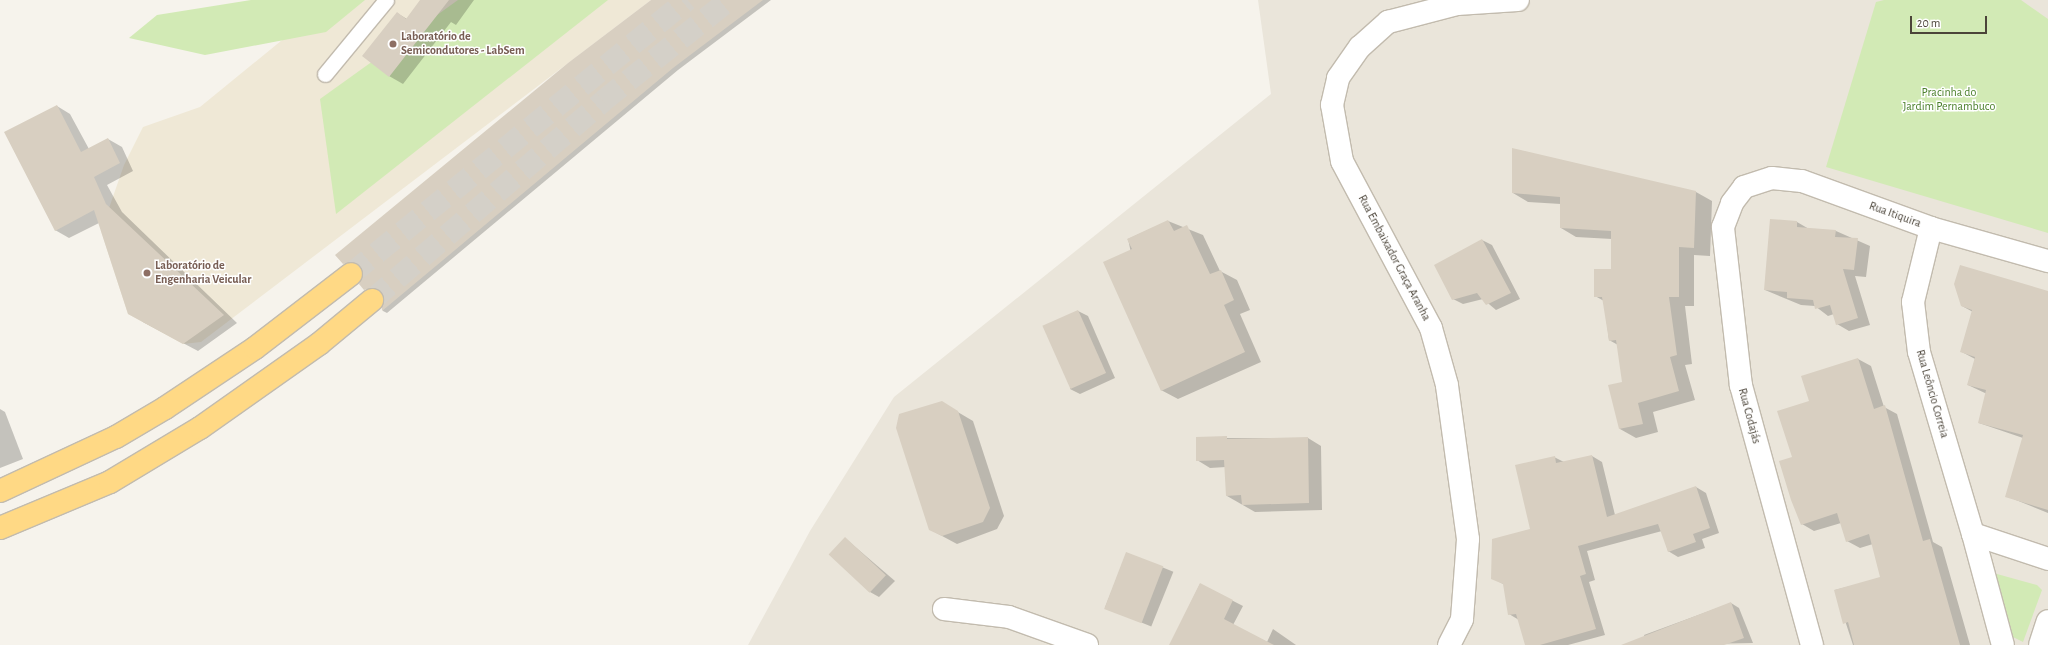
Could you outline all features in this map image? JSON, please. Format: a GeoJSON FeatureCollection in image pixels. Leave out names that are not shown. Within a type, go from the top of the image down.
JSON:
{"type":"FeatureCollection","features":[{"type":"Feature","properties":{"kind":"highway"},"geometry":{"type":"LineString","coordinates":[[0,491],[109,440],[165,408],[255,348],[351,274]]}},
{"type":"Feature","properties":{"kind":"highway"},"geometry":{"type":"LineString","coordinates":[[0,528],[110,482],[200,428],[319,344],[372,300]]}},
{"type":"Feature","properties":{"kind":"street","name":"Rua Embaixador Graça Aranha"},"geometry":{"type":"LineString","coordinates":[[1449,645],[1462,620],[1468,539],[1447,386],[1431,328],[1342,161],[1332,106],[1338,78],[1360,47],[1388,22],[1457,4],[1518,0]]}},
{"type":"Feature","properties":{"kind":"street","name":"Rua Itiquira"},"geometry":{"type":"LineString","coordinates":[[1744,187],[1772,178],[1802,181],[1931,228],[2048,261]]}},
{"type":"Feature","properties":{"kind":"street","name":"Rua Codajás"},"geometry":{"type":"LineString","coordinates":[[1744,187],[1732,203],[1723,227],[1741,386],[1812,645]]}},
{"type":"Feature","properties":{"kind":"street","name":"Rua Leôncio Correia"},"geometry":{"type":"LineString","coordinates":[[1931,228],[1913,302],[1919,352],[1973,534],[2003,645]]}},
{"type":"Feature","properties":{"kind":"street"},"geometry":{"type":"LineString","coordinates":[[1973,534],[2048,558]]}},
{"type":"Feature","properties":{"kind":"street"},"geometry":{"type":"LineString","coordinates":[[944,609],[1008,617],[1087,645]]}},
{"type":"Feature","properties":{"kind":"street"},"geometry":{"type":"LineString","coordinates":[[2040,645],[2048,621]]}},
{"type":"Feature","properties":{"kind":"lane"},"geometry":{"type":"LineString","coordinates":[[324,74],[386,0]]}},
{"type":"Feature","properties":{"kind":"shaded area"},"geometry":{"type":"Polygon","coordinates":[[[331,0],[651,0],[201,342],[183,344],[128,314],[101,231],[124,165],[143,127],[200,107],[331,0]]]}},
{"type":"Feature","properties":{"kind":"shaded area"},"geometry":{"type":"Polygon","coordinates":[[[1258,0],[2048,0],[2048,645],[748,645],[810,531],[894,397],[1271,94],[1258,0]]]}},
{"type":"Feature","properties":{"kind":"green space"},"geometry":{"type":"Polygon","coordinates":[[[251,0],[365,0],[326,32],[205,55],[129,38],[157,15],[251,0]]]}},
{"type":"Feature","properties":{"kind":"green space"},"geometry":{"type":"Polygon","coordinates":[[[458,0],[608,0],[336,214],[320,99],[458,0]]]}},
{"type":"Feature","properties":{"kind":"green space","name":"Pracinha do Jardim Pernambuco"},"geometry":{"type":"Polygon","coordinates":[[[1884,0],[2021,0],[2048,19],[2048,233],[1826,167],[1876,2],[1884,0]]]}},
{"type":"Feature","properties":{"kind":"green space"},"geometry":{"type":"Polygon","coordinates":[[[1997,574],[2037,585],[2042,590],[2023,642],[2013,637],[1996,588],[1993,576],[1997,574]]]}},
{"type":"Feature","properties":{"kind":"building","name":"Laboratório de Semicondutores - LabSem"},"geometry":{"type":"Polygon","coordinates":[[[420,0],[449,0],[389,77],[362,56],[397,12],[406,19],[420,0]]]}},
{"type":"Feature","properties":{"kind":"building"},"geometry":{"type":"Polygon","coordinates":[[[651,0],[763,0],[673,68],[382,311],[381,292],[370,288],[364,290],[359,284],[363,273],[361,266],[350,262],[343,264],[335,255],[568,63],[651,0]]]}},
{"type":"Feature","properties":{"kind":"building"},"geometry":{"type":"Polygon","coordinates":[[[57,105],[81,152],[108,138],[120,163],[94,177],[106,204],[224,315],[183,344],[128,314],[94,210],[55,231],[4,132],[57,105]]]}},
{"type":"Feature","properties":{"kind":"building"},"geometry":{"type":"Polygon","coordinates":[[[1512,148],[1696,191],[1694,248],[1679,247],[1679,297],[1669,297],[1677,355],[1670,357],[1679,391],[1638,403],[1643,424],[1619,429],[1608,385],[1622,382],[1616,340],[1609,341],[1602,297],[1594,297],[1594,269],[1611,269],[1611,231],[1560,228],[1560,197],[1512,193],[1512,148]]]}},
{"type":"Feature","properties":{"kind":"building"},"geometry":{"type":"Polygon","coordinates":[[[1770,219],[1797,221],[1797,227],[1836,230],[1835,237],[1858,238],[1854,270],[1843,269],[1858,318],[1836,325],[1830,305],[1815,309],[1813,300],[1787,298],[1787,292],[1764,290],[1770,219]]]}},
{"type":"Feature","properties":{"kind":"building"},"geometry":{"type":"Polygon","coordinates":[[[1168,220],[1174,231],[1187,225],[1210,274],[1221,270],[1234,300],[1224,305],[1245,352],[1161,391],[1103,262],[1132,249],[1127,239],[1168,220]]]}},
{"type":"Feature","properties":{"kind":"building"},"geometry":{"type":"Polygon","coordinates":[[[1482,239],[1511,293],[1486,305],[1477,293],[1452,300],[1434,265],[1482,239]]]}},
{"type":"Feature","properties":{"kind":"building"},"geometry":{"type":"Polygon","coordinates":[[[1960,265],[2048,291],[2048,510],[2005,497],[2023,435],[1978,423],[1986,390],[1967,385],[1975,357],[1960,352],[1972,310],[1961,306],[1954,284],[1960,265]]]}},
{"type":"Feature","properties":{"kind":"building"},"geometry":{"type":"Polygon","coordinates":[[[1078,310],[1106,373],[1070,389],[1042,326],[1078,310]]]}},
{"type":"Feature","properties":{"kind":"building"},"geometry":{"type":"Polygon","coordinates":[[[1858,358],[1874,409],[1885,405],[1923,541],[1930,539],[1960,645],[1854,645],[1848,622],[1843,624],[1834,590],[1880,577],[1869,534],[1846,542],[1837,513],[1801,525],[1791,500],[1779,461],[1792,457],[1777,411],[1809,401],[1801,376],[1858,358]]]}},
{"type":"Feature","properties":{"kind":"building"},"geometry":{"type":"Polygon","coordinates":[[[942,401],[958,411],[990,508],[983,522],[942,536],[929,530],[896,428],[899,414],[942,401]]]}},
{"type":"Feature","properties":{"kind":"building"},"geometry":{"type":"Polygon","coordinates":[[[1227,436],[1227,439],[1308,437],[1309,503],[1242,505],[1241,495],[1226,496],[1224,460],[1196,461],[1196,437],[1227,436]]]}},
{"type":"Feature","properties":{"kind":"building"},"geometry":{"type":"Polygon","coordinates":[[[1592,455],[1607,517],[1696,486],[1710,528],[1693,534],[1696,542],[1668,552],[1658,524],[1578,546],[1586,574],[1580,576],[1596,629],[1540,645],[1525,645],[1516,614],[1508,615],[1503,584],[1491,579],[1492,539],[1530,529],[1515,465],[1555,456],[1556,463],[1592,455]]]}},
{"type":"Feature","properties":{"kind":"building"},"geometry":{"type":"Polygon","coordinates":[[[845,537],[886,575],[870,593],[829,555],[845,537]]]}},
{"type":"Feature","properties":{"kind":"building"},"geometry":{"type":"Polygon","coordinates":[[[1126,552],[1163,566],[1141,623],[1104,609],[1126,552]]]}},
{"type":"Feature","properties":{"kind":"building"},"geometry":{"type":"Polygon","coordinates":[[[1200,583],[1233,600],[1224,619],[1274,645],[1169,645],[1200,583]]]}},
{"type":"Feature","properties":{"kind":"building"},"geometry":{"type":"Polygon","coordinates":[[[1731,602],[1744,638],[1724,645],[1621,645],[1731,602]]]}},
{"type":"Feature","properties":{"kind":"tunnel"},"geometry":{"type":"LineString","coordinates":[[351,274],[687,0]]}},
{"type":"Feature","properties":{"kind":"tunnel"},"geometry":{"type":"LineString","coordinates":[[372,300],[603,101],[729,0]]}},
{"type":"Feature","properties":{"kind":"place","name":"Laboratório de Semicondutores - LabSem"},"geometry":{"type":"Point","coordinates":[393,44]}},
{"type":"Feature","properties":{"kind":"place","name":"Laboratório de Engenharia Veicular"},"geometry":{"type":"Point","coordinates":[147,273]}}]}
